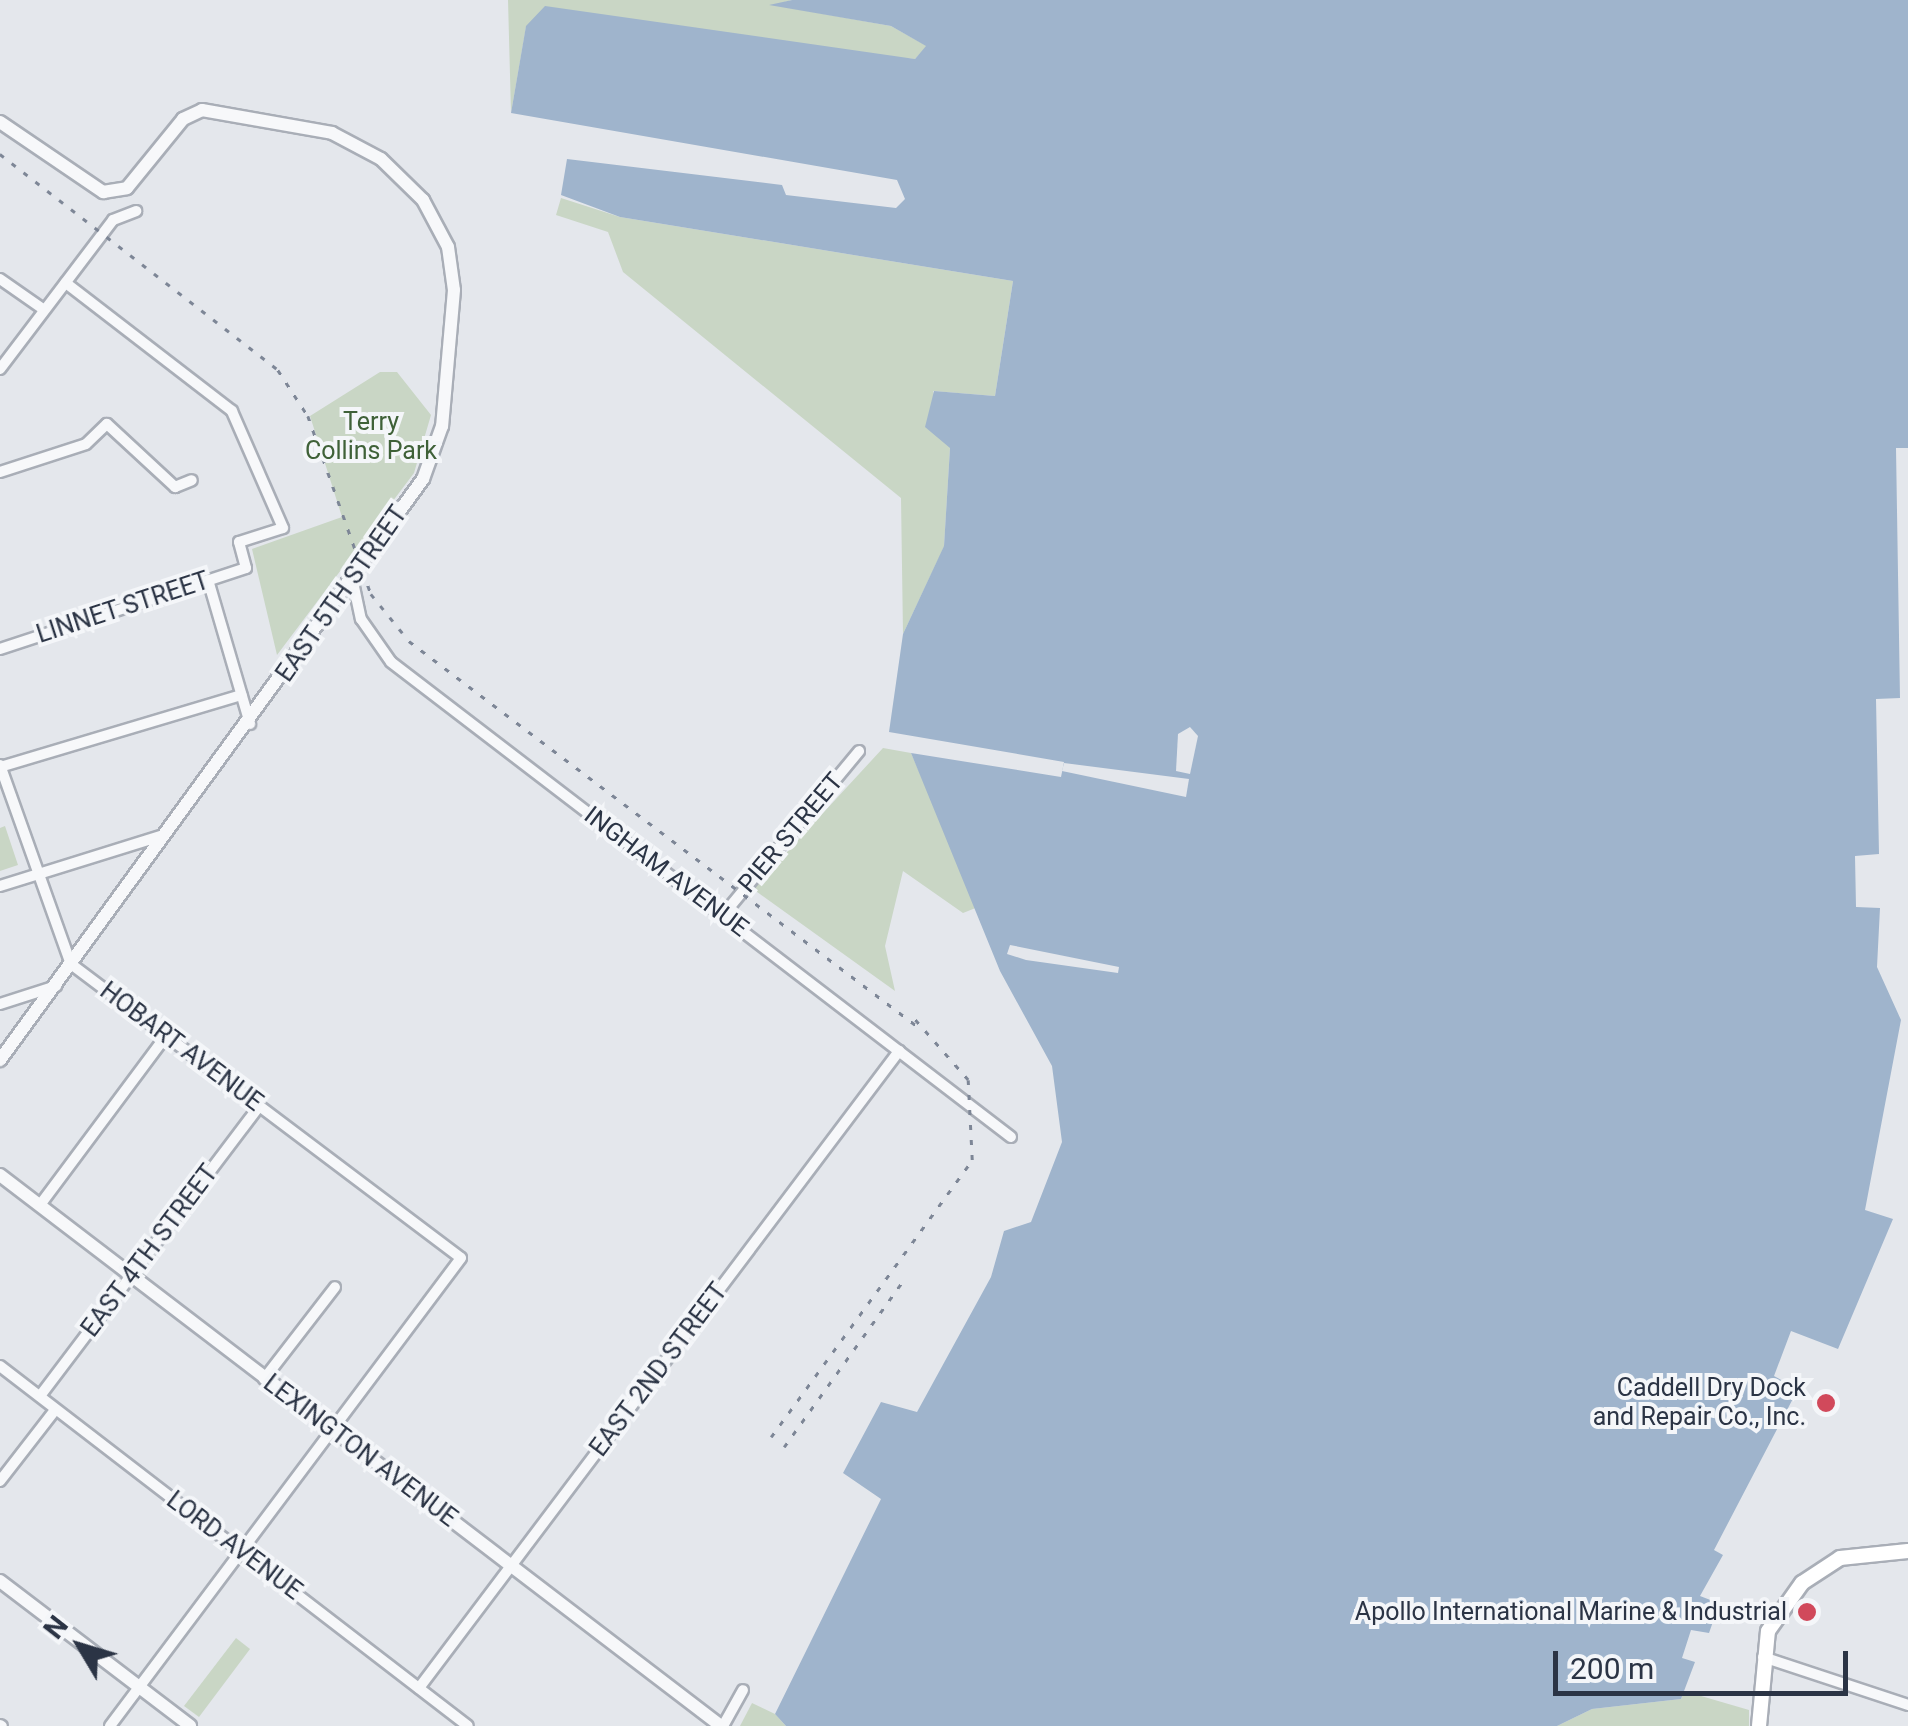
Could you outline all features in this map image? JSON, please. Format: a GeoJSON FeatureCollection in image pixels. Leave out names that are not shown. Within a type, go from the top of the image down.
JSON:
{"type":"FeatureCollection","features":[{"type":"Feature","properties":{"kind":"main road"},"geometry":{"type":"LineString","coordinates":[[1759,1726],[1764,1656],[1772,1621],[1812,1573],[1840,1558],[1908,1552]]}},
{"type":"Feature","properties":{"kind":"street","name":"EAST 5TH STREET"},"geometry":{"type":"LineString","coordinates":[[0,122],[90,189],[118,192],[183,118],[240,112],[356,144],[423,200],[454,268],[442,426],[423,479],[250,726],[0,1060]]}},
{"type":"Feature","properties":{"kind":"street"},"geometry":{"type":"LineString","coordinates":[[0,369],[113,220],[136,212]]}},
{"type":"Feature","properties":{"kind":"street"},"geometry":{"type":"LineString","coordinates":[[0,279],[42,310]]}},
{"type":"Feature","properties":{"kind":"street","name":"LINNET STREET"},"geometry":{"type":"LineString","coordinates":[[0,649],[246,568],[239,542],[283,528],[246,429],[214,394],[66,283]]}},
{"type":"Feature","properties":{"kind":"street"},"geometry":{"type":"LineString","coordinates":[[0,472],[94,437],[107,424],[175,487],[192,480]]}},
{"type":"Feature","properties":{"kind":"street"},"geometry":{"type":"LineString","coordinates":[[208,580],[250,726]]}},
{"type":"Feature","properties":{"kind":"street","name":"INGHAM AVENUE"},"geometry":{"type":"LineString","coordinates":[[353,582],[361,619],[391,662],[1012,1137]]}},
{"type":"Feature","properties":{"kind":"street"},"geometry":{"type":"LineString","coordinates":[[71,964],[0,766],[241,696]]}},
{"type":"Feature","properties":{"kind":"street","name":"PIER STREET"},"geometry":{"type":"LineString","coordinates":[[722,915],[859,751]]}},
{"type":"Feature","properties":{"kind":"street"},"geometry":{"type":"LineString","coordinates":[[0,886],[170,833]]}},
{"type":"Feature","properties":{"kind":"street","name":"HOBART AVENUE"},"geometry":{"type":"LineString","coordinates":[[71,964],[461,1258],[334,1430]]}},
{"type":"Feature","properties":{"kind":"street"},"geometry":{"type":"LineString","coordinates":[[0,1004],[56,986]]}},
{"type":"Feature","properties":{"kind":"street"},"geometry":{"type":"LineString","coordinates":[[40,1205],[166,1036]]}},
{"type":"Feature","properties":{"kind":"street","name":"EAST 2ND STREET"},"geometry":{"type":"LineString","coordinates":[[418,1688],[899,1052]]}},
{"type":"Feature","properties":{"kind":"street","name":"EAST 4TH STREET"},"geometry":{"type":"LineString","coordinates":[[40,1396],[259,1106]]}},
{"type":"Feature","properties":{"kind":"street","name":"LEXINGTON AVENUE"},"geometry":{"type":"LineString","coordinates":[[0,1174],[722,1726]]}},
{"type":"Feature","properties":{"kind":"street"},"geometry":{"type":"LineString","coordinates":[[264,1378],[334,1288]]}},
{"type":"Feature","properties":{"kind":"street","name":"LORD AVENUE"},"geometry":{"type":"LineString","coordinates":[[0,1366],[468,1726]]}},
{"type":"Feature","properties":{"kind":"street"},"geometry":{"type":"LineString","coordinates":[[0,1481],[55,1410]]}},
{"type":"Feature","properties":{"kind":"street"},"geometry":{"type":"LineString","coordinates":[[110,1726],[334,1430]]}},
{"type":"Feature","properties":{"kind":"street"},"geometry":{"type":"LineString","coordinates":[[0,1581],[190,1726]]}},
{"type":"Feature","properties":{"kind":"street"},"geometry":{"type":"LineString","coordinates":[[1764,1656],[1908,1706]]}},
{"type":"Feature","properties":{"kind":"street"},"geometry":{"type":"LineString","coordinates":[[722,1726],[743,1690]]}},
{"type":"Feature","properties":{"kind":"green space"},"geometry":{"type":"Polygon","coordinates":[[[508,0],[792,0],[774,5],[891,26],[927,46],[915,59],[526,27],[511,113],[508,0]]]}},
{"type":"Feature","properties":{"kind":"green space"},"geometry":{"type":"Polygon","coordinates":[[[561,198],[620,217],[1013,281],[995,396],[933,391],[950,448],[944,547],[903,634],[901,498],[623,272],[608,232],[556,215],[561,198]]]}},
{"type":"Feature","properties":{"kind":"green space","name":"Terry Collins Park"},"geometry":{"type":"Polygon","coordinates":[[[380,372],[397,372],[431,415],[414,473],[277,655],[252,549],[342,517],[310,416],[380,372]]]}},
{"type":"Feature","properties":{"kind":"green space"},"geometry":{"type":"Polygon","coordinates":[[[883,748],[911,753],[978,907],[963,913],[903,871],[885,946],[895,991],[753,889],[883,748]]]}},
{"type":"Feature","properties":{"kind":"green space"},"geometry":{"type":"Polygon","coordinates":[[[5,826],[18,865],[0,871],[0,828],[5,826]]]}},
{"type":"Feature","properties":{"kind":"green space"},"geometry":{"type":"Polygon","coordinates":[[[236,1638],[250,1649],[199,1717],[184,1706],[236,1638]]]}},
{"type":"Feature","properties":{"kind":"green space"},"geometry":{"type":"Polygon","coordinates":[[[1684,1691],[1749,1710],[1749,1726],[1557,1726],[1592,1709],[1681,1699],[1684,1691]]]}},
{"type":"Feature","properties":{"kind":"green space"},"geometry":{"type":"Polygon","coordinates":[[[752,1703],[775,1714],[786,1726],[740,1726],[752,1703]]]}},
{"type":"Feature","properties":{"kind":"water"},"geometry":{"type":"Polygon","coordinates":[[[792,0],[1908,0],[1908,448],[1896,448],[1900,698],[1876,699],[1879,854],[1855,856],[1856,907],[1880,908],[1877,967],[1901,1020],[1865,1210],[1893,1219],[1838,1349],[1791,1331],[1774,1376],[1798,1389],[1714,1550],[1723,1555],[1700,1596],[1713,1601],[1715,1616],[1709,1633],[1691,1630],[1682,1658],[1695,1662],[1681,1699],[1592,1709],[1557,1726],[786,1726],[775,1714],[881,1499],[843,1473],[881,1402],[917,1412],[991,1277],[1004,1231],[1031,1222],[1062,1142],[1052,1066],[1000,971],[911,753],[1061,777],[1064,762],[889,732],[903,634],[944,546],[950,448],[925,427],[934,391],[995,396],[1013,281],[620,217],[561,195],[567,159],[782,185],[786,195],[896,208],[905,199],[897,180],[511,113],[526,26],[545,6],[915,59],[926,46],[891,26],[769,5],[792,0]]]}},
{"type":"Feature","properties":{"kind":"pier"},"geometry":{"type":"Polygon","coordinates":[[[1190,727],[1198,736],[1190,774],[1176,771],[1178,734],[1190,727]]]}},
{"type":"Feature","properties":{"kind":"pier"},"geometry":{"type":"Polygon","coordinates":[[[1064,763],[1189,779],[1186,797],[1062,771],[1064,763]]]}},
{"type":"Feature","properties":{"kind":"pier"},"geometry":{"type":"Polygon","coordinates":[[[1010,945],[1119,967],[1118,973],[1026,960],[1007,954],[1010,945]]]}},
{"type":"Feature","properties":{"kind":"railway"},"geometry":{"type":"LineString","coordinates":[[0,154],[278,370],[308,416],[371,594],[409,641],[917,1026]]}},
{"type":"Feature","properties":{"kind":"railway"},"geometry":{"type":"LineString","coordinates":[[771,1437],[972,1160],[968,1080],[909,1013]]}},
{"type":"Feature","properties":{"kind":"railway"},"geometry":{"type":"LineString","coordinates":[[784,1447],[905,1278]]}},
{"type":"Feature","properties":{"kind":"place","name":"Caddell Dry Dock and Repair Co., Inc."},"geometry":{"type":"Point","coordinates":[1826,1403]}},
{"type":"Feature","properties":{"kind":"place","name":"Apollo International Marine & Industrial"},"geometry":{"type":"Point","coordinates":[1807,1612]}}]}
